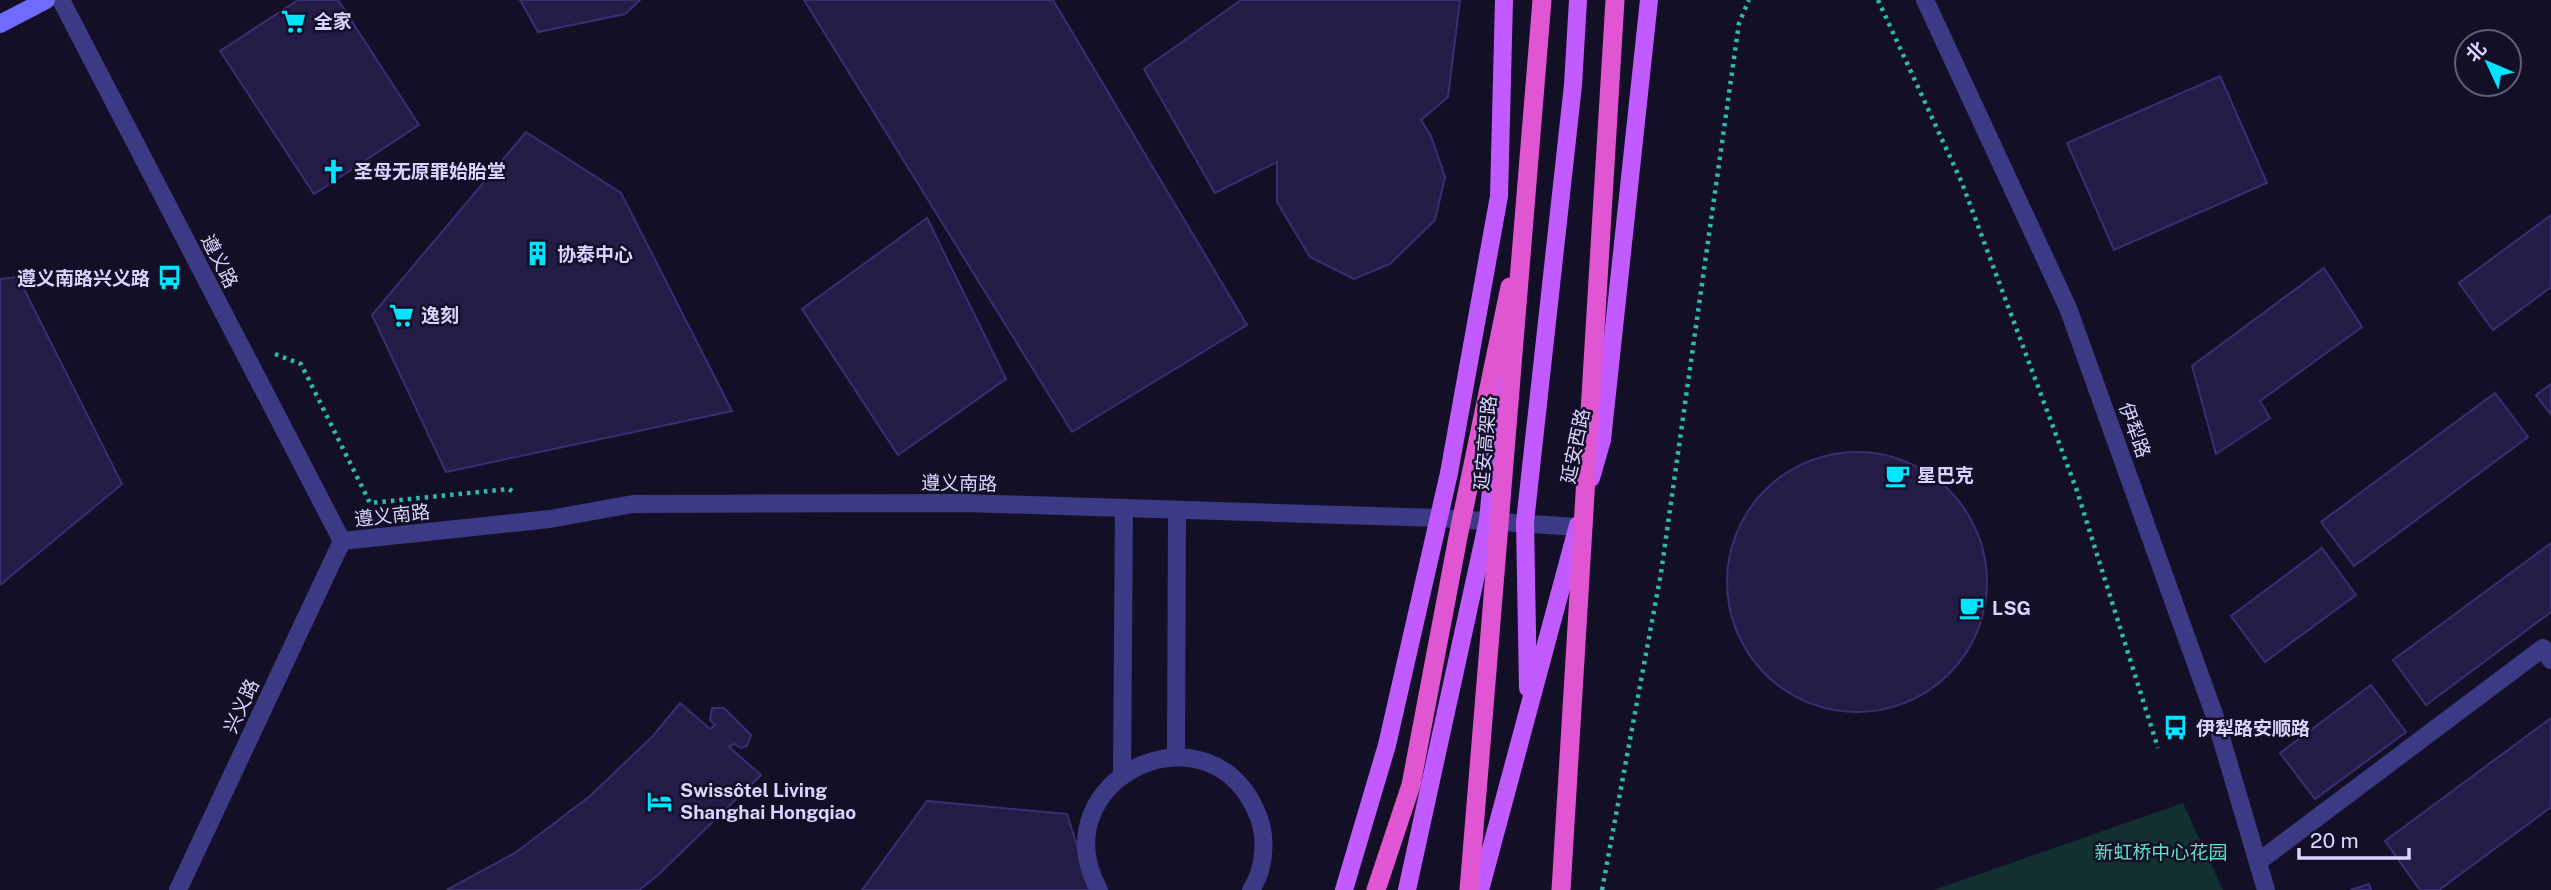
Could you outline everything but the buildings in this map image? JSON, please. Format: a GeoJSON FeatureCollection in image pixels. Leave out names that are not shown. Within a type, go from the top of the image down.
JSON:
{"type":"FeatureCollection","features":[{"type":"Feature","properties":{"kind":"highway","name":"延安高架路"},"geometry":{"type":"LineString","coordinates":[[1469,890],[1526,211],[1540,0]]}},
{"type":"Feature","properties":{"kind":"highway"},"geometry":{"type":"LineString","coordinates":[[1561,890],[1615,0]]}},
{"type":"Feature","properties":{"kind":"highway"},"geometry":{"type":"LineString","coordinates":[[1376,890],[1411,785],[1458,537],[1526,211]]}},
{"type":"Feature","properties":{"kind":"main road"},"geometry":{"type":"LineString","coordinates":[[0,24],[46,0]]}},
{"type":"Feature","properties":{"kind":"main road"},"geometry":{"type":"LineString","coordinates":[[1344,890],[1388,745],[1439,518],[1499,196],[1504,0]]}},
{"type":"Feature","properties":{"kind":"main road"},"geometry":{"type":"LineString","coordinates":[[1407,890],[1488,520],[1540,0]]}},
{"type":"Feature","properties":{"kind":"main road","name":"延安西路"},"geometry":{"type":"LineString","coordinates":[[1528,709],[1525,522],[1571,99],[1578,0]]}},
{"type":"Feature","properties":{"kind":"main road","name":"延安西路"},"geometry":{"type":"LineString","coordinates":[[1480,890],[1602,440],[1649,0]]}},
{"type":"Feature","properties":{"kind":"street","name":"遵义路"},"geometry":{"type":"LineString","coordinates":[[61,0],[342,541]]}},
{"type":"Feature","properties":{"kind":"street","name":"伊犁路"},"geometry":{"type":"LineString","coordinates":[[1925,0],[2068,308],[2214,714],[2266,890]]}},
{"type":"Feature","properties":{"kind":"street","name":"遵义南路"},"geometry":{"type":"LineString","coordinates":[[342,541],[551,519],[634,504],[966,503],[1439,518],[1577,527]]}},
{"type":"Feature","properties":{"kind":"street"},"geometry":{"type":"LineString","coordinates":[[1122,775],[1124,508]]}},
{"type":"Feature","properties":{"kind":"street"},"geometry":{"type":"LineString","coordinates":[[1176,756],[1177,510]]}},
{"type":"Feature","properties":{"kind":"street","name":"兴义路"},"geometry":{"type":"LineString","coordinates":[[178,890],[342,541]]}},
{"type":"Feature","properties":{"kind":"street"},"geometry":{"type":"LineString","coordinates":[[2258,862],[2543,648],[2551,660]]}},
{"type":"Feature","properties":{"kind":"street"},"geometry":{"type":"LineString","coordinates":[[1100,890],[1091,875],[1086,848],[1090,821],[1102,795],[1122,775],[1146,761],[1176,756],[1206,761],[1232,776],[1252,799],[1262,828],[1263,858],[1251,890]]}},
{"type":"Feature","properties":{"kind":"path"},"geometry":{"type":"LineString","coordinates":[[1602,890],[1661,573],[1738,23],[1749,0]]}},
{"type":"Feature","properties":{"kind":"path"},"geometry":{"type":"LineString","coordinates":[[1878,0],[1972,209],[2077,491],[2158,748]]}},
{"type":"Feature","properties":{"kind":"path"},"geometry":{"type":"LineString","coordinates":[[236,338],[301,364],[370,503],[509,489],[551,519]]}},
{"type":"Feature","properties":{"kind":"green space","name":"新虹桥中心花园"},"geometry":{"type":"Polygon","coordinates":[[[2183,803],[2223,890],[1934,890],[2183,803]]]}},
{"type":"Feature","properties":{"kind":"place","name":"全家"},"geometry":{"type":"Point","coordinates":[294,21]}},
{"type":"Feature","properties":{"kind":"place","name":"圣母无原罪始胎堂"},"geometry":{"type":"Point","coordinates":[334,171]}},
{"type":"Feature","properties":{"kind":"place","name":"协泰中心"},"geometry":{"type":"Point","coordinates":[537,254]}},
{"type":"Feature","properties":{"kind":"place","name":"遵义南路兴义路"},"geometry":{"type":"Point","coordinates":[170,278]}},
{"type":"Feature","properties":{"kind":"place","name":"逸刻"},"geometry":{"type":"Point","coordinates":[401,315]}},
{"type":"Feature","properties":{"kind":"place","name":"星巴克"},"geometry":{"type":"Point","coordinates":[1897,475]}},
{"type":"Feature","properties":{"kind":"place","name":"LSG"},"geometry":{"type":"Point","coordinates":[1972,608]}},
{"type":"Feature","properties":{"kind":"place","name":"伊犁路安顺路"},"geometry":{"type":"Point","coordinates":[2176,728]}},
{"type":"Feature","properties":{"kind":"place","name":"Swissôtel Living Shanghai Hongqiao"},"geometry":{"type":"Point","coordinates":[660,801]}}]}
